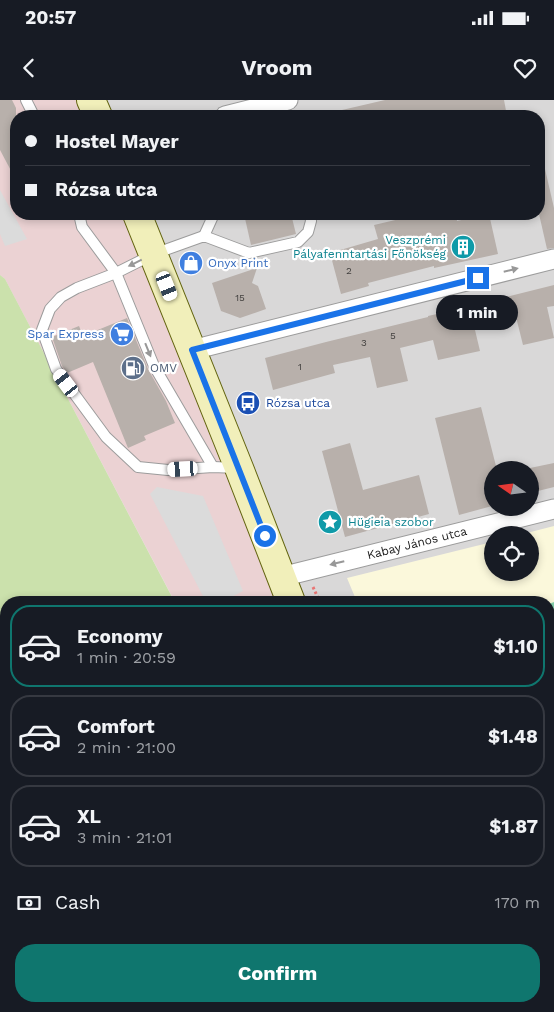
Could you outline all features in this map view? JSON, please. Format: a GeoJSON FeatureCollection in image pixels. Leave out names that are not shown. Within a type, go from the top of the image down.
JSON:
{"type":"FeatureCollection","features":[{"type":"Feature","properties":{"kind":"main road"},"geometry":{"type":"LineString","coordinates":[[140,220],[192,350],[226,468],[281,576],[289,596]]}},
{"type":"Feature","properties":{"kind":"street"},"geometry":{"type":"LineString","coordinates":[[249,110],[288,100]]}},
{"type":"Feature","properties":{"kind":"street"},"geometry":{"type":"LineString","coordinates":[[192,350],[554,259]]}},
{"type":"Feature","properties":{"kind":"street","name":"Kabay János utca"},"geometry":{"type":"LineString","coordinates":[[281,576],[554,509]]}},
{"type":"Feature","properties":{"kind":"lane"},"geometry":{"type":"LineString","coordinates":[[81,220],[82,227],[116,273],[154,366],[226,468]]}},
{"type":"Feature","properties":{"kind":"lane"},"geometry":{"type":"LineString","coordinates":[[204,236],[211,220]]}},
{"type":"Feature","properties":{"kind":"lane"},"geometry":{"type":"LineString","coordinates":[[226,468],[168,470],[138,466],[106,437],[56,370],[42,330],[50,309],[61,297],[154,254],[204,236],[249,253],[298,242],[308,232],[311,220]]}},
{"type":"Feature","properties":{"kind":"shaded area"},"geometry":{"type":"Polygon","coordinates":[[[0,100],[77,100],[81,110],[10,110],[10,220],[126,220],[278,596],[172,596],[5,279],[0,275],[0,100]]]}},
{"type":"Feature","properties":{"kind":"shaded area"},"geometry":{"type":"Polygon","coordinates":[[[77,100],[554,100],[554,596],[278,596],[126,220],[545,220],[545,110],[81,110],[77,100]]]}},
{"type":"Feature","properties":{"kind":"shaded area"},"geometry":{"type":"Polygon","coordinates":[[[0,190],[10,208],[10,220],[17,220],[27,239],[5,246],[0,234],[0,190]]]}},
{"type":"Feature","properties":{"kind":"shaded area"},"geometry":{"type":"Polygon","coordinates":[[[157,487],[203,496],[243,591],[233,596],[203,596],[150,494],[157,487]]]}},
{"type":"Feature","properties":{"kind":"shaded area"},"geometry":{"type":"Polygon","coordinates":[[[554,526],[554,596],[354,596],[347,578],[484,544],[484,581],[539,581],[539,530],[554,526]]]}},
{"type":"Feature","properties":{"kind":"green space"},"geometry":{"type":"Polygon","coordinates":[[[0,275],[5,279],[171,596],[0,596],[0,275]]]}},
{"type":"Feature","properties":{"kind":"building"},"geometry":{"type":"Polygon","coordinates":[[[0,100],[12,100],[16,110],[10,110],[10,169],[0,150],[0,100]]]}},
{"type":"Feature","properties":{"kind":"building"},"geometry":{"type":"Polygon","coordinates":[[[385,100],[504,100],[506,110],[342,110],[385,100]]]}},
{"type":"Feature","properties":{"kind":"building"},"geometry":{"type":"Polygon","coordinates":[[[545,169],[554,208],[554,248],[547,249],[540,220],[545,220],[545,169]]]}},
{"type":"Feature","properties":{"kind":"building"},"geometry":{"type":"Polygon","coordinates":[[[245,220],[292,220],[296,234],[251,245],[245,220]]]}},
{"type":"Feature","properties":{"kind":"building"},"geometry":{"type":"Polygon","coordinates":[[[395,220],[490,220],[498,254],[434,268],[434,266],[368,283],[369,286],[341,294],[330,253],[378,239],[374,225],[395,220]]]}},
{"type":"Feature","properties":{"kind":"building"},"geometry":{"type":"Polygon","coordinates":[[[257,268],[252,283],[258,286],[266,309],[240,318],[221,311],[212,283],[257,268]]]}},
{"type":"Feature","properties":{"kind":"building"},"geometry":{"type":"Polygon","coordinates":[[[554,285],[554,306],[547,307],[554,338],[523,345],[516,317],[487,323],[488,327],[475,330],[480,351],[438,360],[433,340],[400,348],[408,381],[377,388],[370,357],[333,365],[335,373],[273,390],[265,358],[554,285]]]}},
{"type":"Feature","properties":{"kind":"building"},"geometry":{"type":"Polygon","coordinates":[[[127,318],[148,369],[166,401],[175,423],[144,436],[146,440],[128,448],[93,362],[67,373],[62,366],[52,337],[79,326],[83,336],[127,318]]]}},
{"type":"Feature","properties":{"kind":"building"},"geometry":{"type":"Polygon","coordinates":[[[481,407],[495,461],[484,461],[484,508],[459,515],[435,418],[481,407]]]}},
{"type":"Feature","properties":{"kind":"building"},"geometry":{"type":"Polygon","coordinates":[[[350,443],[363,490],[419,475],[429,514],[345,537],[322,451],[350,443]]]}},
{"type":"Feature","properties":{"kind":"building"},"geometry":{"type":"Polygon","coordinates":[[[554,463],[554,487],[539,491],[539,466],[554,463]]]}},
{"type":"Feature","properties":{"kind":"place","name":"Veszprémi Pályafenntartási Főnökség"},"geometry":{"type":"Point","coordinates":[463,247]}},
{"type":"Feature","properties":{"kind":"place","name":"Onyx Print"},"geometry":{"type":"Point","coordinates":[191,263]}},
{"type":"Feature","properties":{"kind":"place","name":"Spar Express"},"geometry":{"type":"Point","coordinates":[122,334]}},
{"type":"Feature","properties":{"kind":"place","name":"OMV"},"geometry":{"type":"Point","coordinates":[133,368]}},
{"type":"Feature","properties":{"kind":"place","name":"Rózsa utca"},"geometry":{"type":"Point","coordinates":[248,403]}},
{"type":"Feature","properties":{"kind":"place","name":"Hügieia szobor"},"geometry":{"type":"Point","coordinates":[330,522]}},
{"type":"Feature","properties":{"kind":"route"},"geometry":{"type":"LineString","coordinates":[[265,536],[192,350],[478,278]]}}]}
